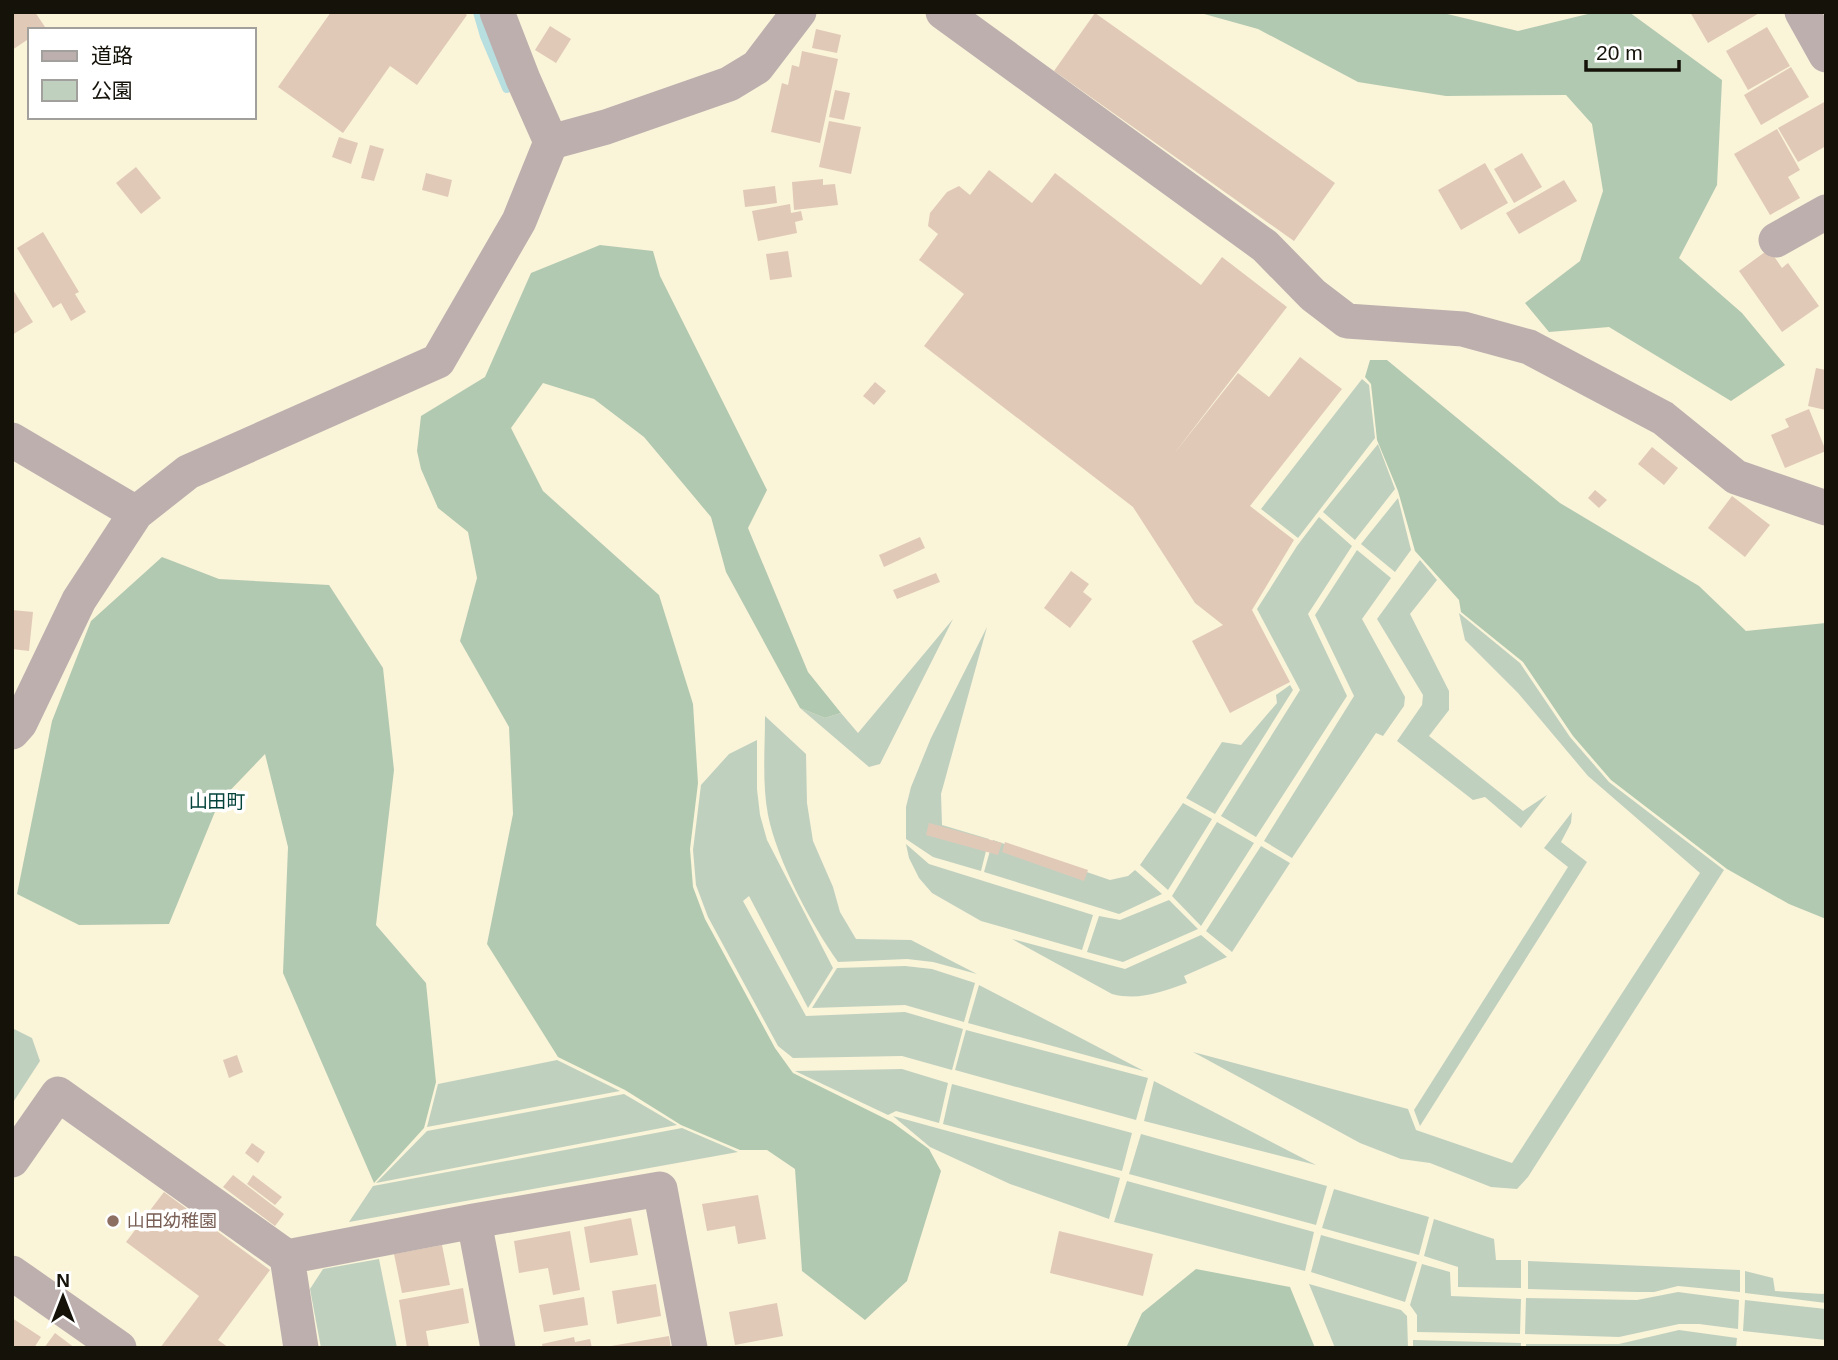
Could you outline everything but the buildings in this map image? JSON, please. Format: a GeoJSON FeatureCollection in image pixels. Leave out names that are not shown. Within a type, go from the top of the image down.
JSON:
{"type":"FeatureCollection","features":[{"type":"Feature","properties":{"kind":"street"},"geometry":{"type":"LineString","coordinates":[[15,731],[79,600],[136,513],[188,472],[438,361],[519,221],[551,142],[497,12]]}},
{"type":"Feature","properties":{"kind":"street"},"geometry":{"type":"LineString","coordinates":[[551,142],[606,127],[729,84],[757,67],[799,12]]}},
{"type":"Feature","properties":{"kind":"street"},"geometry":{"type":"LineString","coordinates":[[943,12],[1265,246],[1313,295],[1347,321],[1463,329],[1529,347],[1663,418],[1736,477],[1826,508]]}},
{"type":"Feature","properties":{"kind":"street"},"geometry":{"type":"LineString","coordinates":[[1802,12],[1826,55]]}},
{"type":"Feature","properties":{"kind":"street"},"geometry":{"type":"LineString","coordinates":[[1776,240],[1826,212]]}},
{"type":"Feature","properties":{"kind":"street"},"geometry":{"type":"LineString","coordinates":[[12,440],[136,513]]}},
{"type":"Feature","properties":{"kind":"street"},"geometry":{"type":"LineString","coordinates":[[12,1160],[58,1094],[287,1257],[301,1348]]}},
{"type":"Feature","properties":{"kind":"street"},"geometry":{"type":"LineString","coordinates":[[287,1257],[474,1220],[660,1189],[690,1348]]}},
{"type":"Feature","properties":{"kind":"street"},"geometry":{"type":"LineString","coordinates":[[474,1220],[498,1348]]}},
{"type":"Feature","properties":{"kind":"street"},"geometry":{"type":"LineString","coordinates":[[12,1273],[119,1348]]}},
{"type":"Feature","properties":{"kind":"green space"},"geometry":{"type":"Polygon","coordinates":[[[1197,12],[1439,12],[1518,31],[1596,12],[1629,12],[1722,80],[1717,185],[1679,258],[1742,313],[1785,365],[1731,401],[1609,327],[1549,332],[1525,303],[1580,261],[1603,191],[1592,124],[1566,95],[1446,96],[1358,82],[1258,29],[1197,12]]]}},
{"type":"Feature","properties":{"kind":"green space"},"geometry":{"type":"Polygon","coordinates":[[[600,245],[653,251],[660,276],[767,490],[748,528],[808,672],[841,713],[825,718],[800,708],[726,572],[711,517],[644,437],[594,399],[543,383],[511,428],[543,491],[659,595],[693,704],[698,783],[690,849],[693,887],[705,919],[775,1048],[793,1073],[892,1122],[929,1149],[941,1171],[907,1281],[865,1320],[802,1271],[795,1169],[767,1150],[740,1150],[681,1125],[625,1090],[558,1057],[487,944],[513,814],[509,727],[460,641],[477,578],[468,532],[438,508],[421,469],[417,451],[421,416],[485,377],[531,273],[600,245]]]}},
{"type":"Feature","properties":{"kind":"green space"},"geometry":{"type":"Polygon","coordinates":[[[1370,360],[1387,360],[1560,503],[1699,586],[1746,631],[1826,623],[1826,919],[1789,904],[1727,869],[1611,780],[1573,736],[1523,662],[1461,612],[1459,600],[1415,551],[1398,491],[1377,440],[1371,384],[1365,377],[1370,360]]]}},
{"type":"Feature","properties":{"kind":"green space"},"geometry":{"type":"Polygon","coordinates":[[[1362,379],[1369,385],[1375,438],[1298,538],[1261,509],[1362,379]]]}},
{"type":"Feature","properties":{"kind":"green space"},"geometry":{"type":"Polygon","coordinates":[[[1378,444],[1395,489],[1355,540],[1323,512],[1378,444]]]}},
{"type":"Feature","properties":{"kind":"green space"},"geometry":{"type":"Polygon","coordinates":[[[1398,498],[1411,550],[1395,572],[1361,544],[1398,498]]]}},
{"type":"Feature","properties":{"kind":"green space"},"geometry":{"type":"Polygon","coordinates":[[[1319,517],[1352,546],[1308,614],[1347,696],[1256,837],[1221,816],[1300,690],[1257,609],[1319,517]]]}},
{"type":"Feature","properties":{"kind":"green space"},"geometry":{"type":"Polygon","coordinates":[[[1357,550],[1391,578],[1362,619],[1405,697],[1404,706],[1383,736],[1376,733],[1292,858],[1264,841],[1354,696],[1315,615],[1357,550]]]}},
{"type":"Feature","properties":{"kind":"green space"},"geometry":{"type":"Polygon","coordinates":[[[162,557],[219,579],[329,585],[383,668],[394,770],[376,925],[426,983],[436,1082],[424,1128],[374,1183],[283,973],[288,847],[265,754],[219,802],[169,924],[79,925],[17,894],[52,721],[91,621],[162,557]]]}},
{"type":"Feature","properties":{"kind":"green space"},"geometry":{"type":"Polygon","coordinates":[[[1420,560],[1437,580],[1410,614],[1449,691],[1449,710],[1429,736],[1523,811],[1547,795],[1521,828],[1485,797],[1473,800],[1397,741],[1422,705],[1423,695],[1377,619],[1420,560]]]}},
{"type":"Feature","properties":{"kind":"green space"},"geometry":{"type":"Polygon","coordinates":[[[1459,613],[1520,663],[1570,737],[1609,782],[1724,870],[1528,1177],[1517,1189],[1491,1187],[1430,1163],[1401,1159],[1360,1143],[1193,1052],[1408,1109],[1416,1130],[1512,1163],[1700,873],[1588,776],[1518,693],[1465,640],[1459,613]]]}},
{"type":"Feature","properties":{"kind":"green space"},"geometry":{"type":"Polygon","coordinates":[[[953,619],[880,764],[869,767],[800,708],[825,718],[841,713],[858,733],[953,619]]]}},
{"type":"Feature","properties":{"kind":"green space"},"geometry":{"type":"Polygon","coordinates":[[[987,627],[941,794],[942,825],[989,839],[981,871],[933,857],[906,839],[906,807],[911,787],[931,738],[987,627]]]}},
{"type":"Feature","properties":{"kind":"green space"},"geometry":{"type":"Polygon","coordinates":[[[1290,685],[1293,690],[1215,814],[1186,798],[1222,742],[1241,745],[1277,703],[1276,695],[1290,685]]]}},
{"type":"Feature","properties":{"kind":"green space"},"geometry":{"type":"Polygon","coordinates":[[[765,716],[806,754],[807,803],[813,841],[833,887],[840,912],[856,939],[911,940],[977,974],[933,962],[907,959],[838,962],[796,891],[772,833],[765,791],[765,716]]]}},
{"type":"Feature","properties":{"kind":"green space"},"geometry":{"type":"Polygon","coordinates":[[[757,740],[757,789],[767,840],[833,968],[808,1008],[749,896],[743,901],[806,1016],[905,1012],[963,1029],[952,1070],[902,1056],[793,1058],[778,1046],[708,917],[696,885],[693,850],[701,785],[729,754],[757,740]]]}},
{"type":"Feature","properties":{"kind":"green space"},"geometry":{"type":"Polygon","coordinates":[[[1183,803],[1212,819],[1168,890],[1140,865],[1183,803]]]}},
{"type":"Feature","properties":{"kind":"green space"},"geometry":{"type":"Polygon","coordinates":[[[1572,812],[1571,823],[1561,842],[1587,862],[1420,1126],[1414,1110],[1568,867],[1544,848],[1572,812]]]}},
{"type":"Feature","properties":{"kind":"green space"},"geometry":{"type":"Polygon","coordinates":[[[1217,822],[1254,843],[1201,926],[1172,896],[1217,822]]]}},
{"type":"Feature","properties":{"kind":"green space"},"geometry":{"type":"Polygon","coordinates":[[[993,840],[1110,880],[1128,876],[1135,870],[1162,894],[1119,914],[984,872],[993,840]]]}},
{"type":"Feature","properties":{"kind":"green space"},"geometry":{"type":"Polygon","coordinates":[[[906,844],[929,864],[1093,915],[1082,950],[981,921],[932,893],[919,878],[909,858],[906,844]]]}},
{"type":"Feature","properties":{"kind":"green space"},"geometry":{"type":"Polygon","coordinates":[[[1261,846],[1290,863],[1232,952],[1206,931],[1261,846]]]}},
{"type":"Feature","properties":{"kind":"green space"},"geometry":{"type":"Polygon","coordinates":[[[1169,900],[1198,929],[1123,962],[1087,952],[1099,916],[1120,920],[1169,900]]]}},
{"type":"Feature","properties":{"kind":"green space"},"geometry":{"type":"Polygon","coordinates":[[[1201,935],[1227,957],[1184,976],[1187,983],[1168,990],[1131,996],[1112,994],[1012,939],[1125,969],[1201,935]]]}},
{"type":"Feature","properties":{"kind":"green space"},"geometry":{"type":"Polygon","coordinates":[[[905,966],[932,969],[975,983],[964,1022],[905,1005],[812,1008],[837,968],[905,966]]]}},
{"type":"Feature","properties":{"kind":"green space"},"geometry":{"type":"Polygon","coordinates":[[[979,985],[1144,1071],[968,1023],[979,985]]]}},
{"type":"Feature","properties":{"kind":"green space"},"geometry":{"type":"Polygon","coordinates":[[[12,1028],[32,1038],[40,1061],[12,1104],[12,1028]]]}},
{"type":"Feature","properties":{"kind":"green space"},"geometry":{"type":"Polygon","coordinates":[[[966,1030],[1148,1078],[1136,1120],[955,1070],[966,1030]]]}},
{"type":"Feature","properties":{"kind":"green space"},"geometry":{"type":"Polygon","coordinates":[[[557,1060],[620,1091],[427,1127],[438,1084],[557,1060]]]}},
{"type":"Feature","properties":{"kind":"green space"},"geometry":{"type":"Polygon","coordinates":[[[902,1069],[948,1083],[939,1123],[896,1111],[888,1115],[795,1071],[902,1069]]]}},
{"type":"Feature","properties":{"kind":"green space"},"geometry":{"type":"Polygon","coordinates":[[[1154,1081],[1316,1165],[1144,1121],[1154,1081]]]}},
{"type":"Feature","properties":{"kind":"green space"},"geometry":{"type":"Polygon","coordinates":[[[952,1084],[1132,1133],[1122,1171],[943,1124],[952,1084]]]}},
{"type":"Feature","properties":{"kind":"green space"},"geometry":{"type":"Polygon","coordinates":[[[624,1094],[677,1125],[376,1183],[427,1131],[624,1094]]]}},
{"type":"Feature","properties":{"kind":"green space"},"geometry":{"type":"Polygon","coordinates":[[[893,1116],[1120,1178],[1109,1219],[1010,1184],[930,1147],[893,1116]]]}},
{"type":"Feature","properties":{"kind":"green space"},"geometry":{"type":"Polygon","coordinates":[[[682,1128],[738,1152],[349,1222],[373,1186],[682,1128]]]}},
{"type":"Feature","properties":{"kind":"green space"},"geometry":{"type":"Polygon","coordinates":[[[1141,1134],[1327,1186],[1316,1225],[1129,1174],[1141,1134]]]}},
{"type":"Feature","properties":{"kind":"green space"},"geometry":{"type":"Polygon","coordinates":[[[1127,1181],[1314,1232],[1305,1271],[1114,1222],[1127,1181]]]}},
{"type":"Feature","properties":{"kind":"green space"},"geometry":{"type":"Polygon","coordinates":[[[1334,1189],[1429,1217],[1419,1255],[1322,1228],[1334,1189]]]}},
{"type":"Feature","properties":{"kind":"green space"},"geometry":{"type":"Polygon","coordinates":[[[1434,1219],[1494,1239],[1496,1260],[1521,1260],[1521,1288],[1458,1287],[1458,1267],[1424,1256],[1434,1219]]]}},
{"type":"Feature","properties":{"kind":"green space"},"geometry":{"type":"Polygon","coordinates":[[[1321,1235],[1417,1262],[1405,1302],[1311,1272],[1321,1235]]]}},
{"type":"Feature","properties":{"kind":"green space"},"geometry":{"type":"Polygon","coordinates":[[[379,1259],[397,1348],[321,1348],[310,1289],[323,1269],[379,1259]]]}},
{"type":"Feature","properties":{"kind":"green space"},"geometry":{"type":"Polygon","coordinates":[[[1528,1261],[1740,1270],[1740,1292],[1678,1286],[1654,1292],[1528,1289],[1528,1261]]]}},
{"type":"Feature","properties":{"kind":"green space"},"geometry":{"type":"Polygon","coordinates":[[[1422,1264],[1450,1272],[1451,1296],[1521,1299],[1520,1334],[1417,1332],[1417,1315],[1410,1305],[1422,1264]]]}},
{"type":"Feature","properties":{"kind":"green space"},"geometry":{"type":"Polygon","coordinates":[[[1196,1269],[1290,1287],[1315,1348],[1126,1348],[1142,1313],[1196,1269]]]}},
{"type":"Feature","properties":{"kind":"green space"},"geometry":{"type":"Polygon","coordinates":[[[1745,1271],[1773,1278],[1775,1291],[1826,1292],[1826,1303],[1745,1293],[1745,1271]]]}},
{"type":"Feature","properties":{"kind":"green space"},"geometry":{"type":"Polygon","coordinates":[[[1309,1284],[1401,1310],[1407,1316],[1408,1348],[1335,1348],[1309,1284]]]}},
{"type":"Feature","properties":{"kind":"green space"},"geometry":{"type":"Polygon","coordinates":[[[1678,1292],[1739,1300],[1738,1329],[1679,1324],[1619,1337],[1525,1334],[1526,1298],[1637,1300],[1678,1292]]]}},
{"type":"Feature","properties":{"kind":"green space"},"geometry":{"type":"Polygon","coordinates":[[[1745,1300],[1826,1309],[1826,1340],[1743,1331],[1745,1300]]]}},
{"type":"Feature","properties":{"kind":"green space"},"geometry":{"type":"Polygon","coordinates":[[[1679,1330],[1737,1338],[1736,1348],[1526,1348],[1526,1344],[1619,1344],[1679,1330]]]}},
{"type":"Feature","properties":{"kind":"green space"},"geometry":{"type":"Polygon","coordinates":[[[1413,1340],[1521,1343],[1521,1348],[1413,1348],[1413,1340]]]}},
{"type":"Feature","properties":{"kind":"waterway"},"geometry":{"type":"LineString","coordinates":[[478,12],[507,88]]}},
{"type":"Feature","properties":{"kind":"place","name":"山田幼稚園"},"geometry":{"type":"Point","coordinates":[113,1221]}},
{"type":"Feature","properties":{"kind":"district","name":"山田町"},"geometry":{"type":"Point","coordinates":[217,801]}}]}
